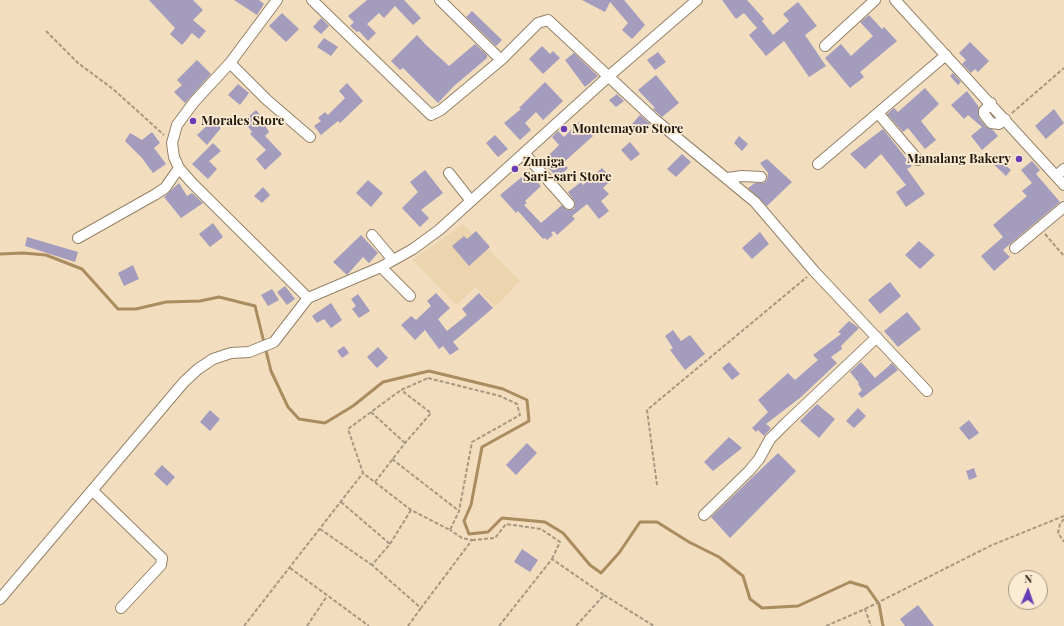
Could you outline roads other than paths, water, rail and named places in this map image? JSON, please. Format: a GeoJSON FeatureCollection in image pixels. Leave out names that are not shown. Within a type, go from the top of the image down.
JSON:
{"type":"FeatureCollection","features":[{"type":"Feature","properties":{"kind":"street"},"geometry":{"type":"LineString","coordinates":[[277,0],[230,64],[194,102],[177,125],[172,143],[174,156],[179,168],[308,298]]}},
{"type":"Feature","properties":{"kind":"street"},"geometry":{"type":"LineString","coordinates":[[312,0],[431,115],[441,110],[502,60],[538,23],[548,20],[653,118],[728,178],[755,202],[814,271],[927,391]]}},
{"type":"Feature","properties":{"kind":"street"},"geometry":{"type":"LineString","coordinates":[[440,0],[502,60]]}},
{"type":"Feature","properties":{"kind":"street"},"geometry":{"type":"LineString","coordinates":[[0,599],[184,382],[198,369],[213,359],[231,353],[250,352],[274,342],[308,298],[381,267],[439,230],[609,76],[697,0]]}},
{"type":"Feature","properties":{"kind":"street"},"geometry":{"type":"LineString","coordinates":[[825,46],[875,0]]}},
{"type":"Feature","properties":{"kind":"street"},"geometry":{"type":"LineString","coordinates":[[895,0],[1005,119],[1060,172],[1064,185]]}},
{"type":"Feature","properties":{"kind":"street"},"geometry":{"type":"LineString","coordinates":[[818,164],[946,55]]}},
{"type":"Feature","properties":{"kind":"street"},"geometry":{"type":"LineString","coordinates":[[230,64],[267,100],[310,137]]}},
{"type":"Feature","properties":{"kind":"street"},"geometry":{"type":"LineString","coordinates":[[878,113],[918,160]]}},
{"type":"Feature","properties":{"kind":"street"},"geometry":{"type":"LineString","coordinates":[[524,153],[569,204]]}},
{"type":"Feature","properties":{"kind":"street"},"geometry":{"type":"LineString","coordinates":[[78,238],[165,188],[179,168]]}},
{"type":"Feature","properties":{"kind":"street"},"geometry":{"type":"LineString","coordinates":[[449,173],[471,201]]}},
{"type":"Feature","properties":{"kind":"street"},"geometry":{"type":"LineString","coordinates":[[728,178],[761,177]]}},
{"type":"Feature","properties":{"kind":"street"},"geometry":{"type":"LineString","coordinates":[[1015,248],[1064,207]]}},
{"type":"Feature","properties":{"kind":"street"},"geometry":{"type":"LineString","coordinates":[[372,236],[394,260]]}},
{"type":"Feature","properties":{"kind":"street"},"geometry":{"type":"LineString","coordinates":[[381,267],[410,296]]}},
{"type":"Feature","properties":{"kind":"street"},"geometry":{"type":"LineString","coordinates":[[704,514],[749,471],[759,459],[770,440],[786,423],[877,337]]}},
{"type":"Feature","properties":{"kind":"street"},"geometry":{"type":"LineString","coordinates":[[93,491],[162,558],[161,565],[121,608]]}},
{"type":"Feature","properties":{"kind":"waterway"},"geometry":{"type":"LineString","coordinates":[[0,254],[23,253],[46,255],[82,269],[118,309],[136,309],[166,302],[200,301],[219,297],[255,306],[271,371],[288,407],[299,419],[325,423],[353,406],[383,382],[429,371],[503,389],[527,400],[529,421],[482,447],[471,505],[464,521],[469,534],[488,532],[502,518],[545,522],[563,533],[590,565],[601,573],[619,553],[640,522],[657,522],[689,542],[719,557],[743,576],[750,599],[762,608],[798,606],[850,582],[867,587],[879,604],[883,626]]}},
{"type":"Feature","properties":{"kind":"place","name":"Morales Store"},"geometry":{"type":"Point","coordinates":[193,121]}},
{"type":"Feature","properties":{"kind":"place","name":"Montemayor Store"},"geometry":{"type":"Point","coordinates":[564,129]}},
{"type":"Feature","properties":{"kind":"place","name":"Manalang Bakery"},"geometry":{"type":"Point","coordinates":[1019,159]}},
{"type":"Feature","properties":{"kind":"place","name":"Zuniga Sari-sari Store"},"geometry":{"type":"Point","coordinates":[515,169]}}]}
